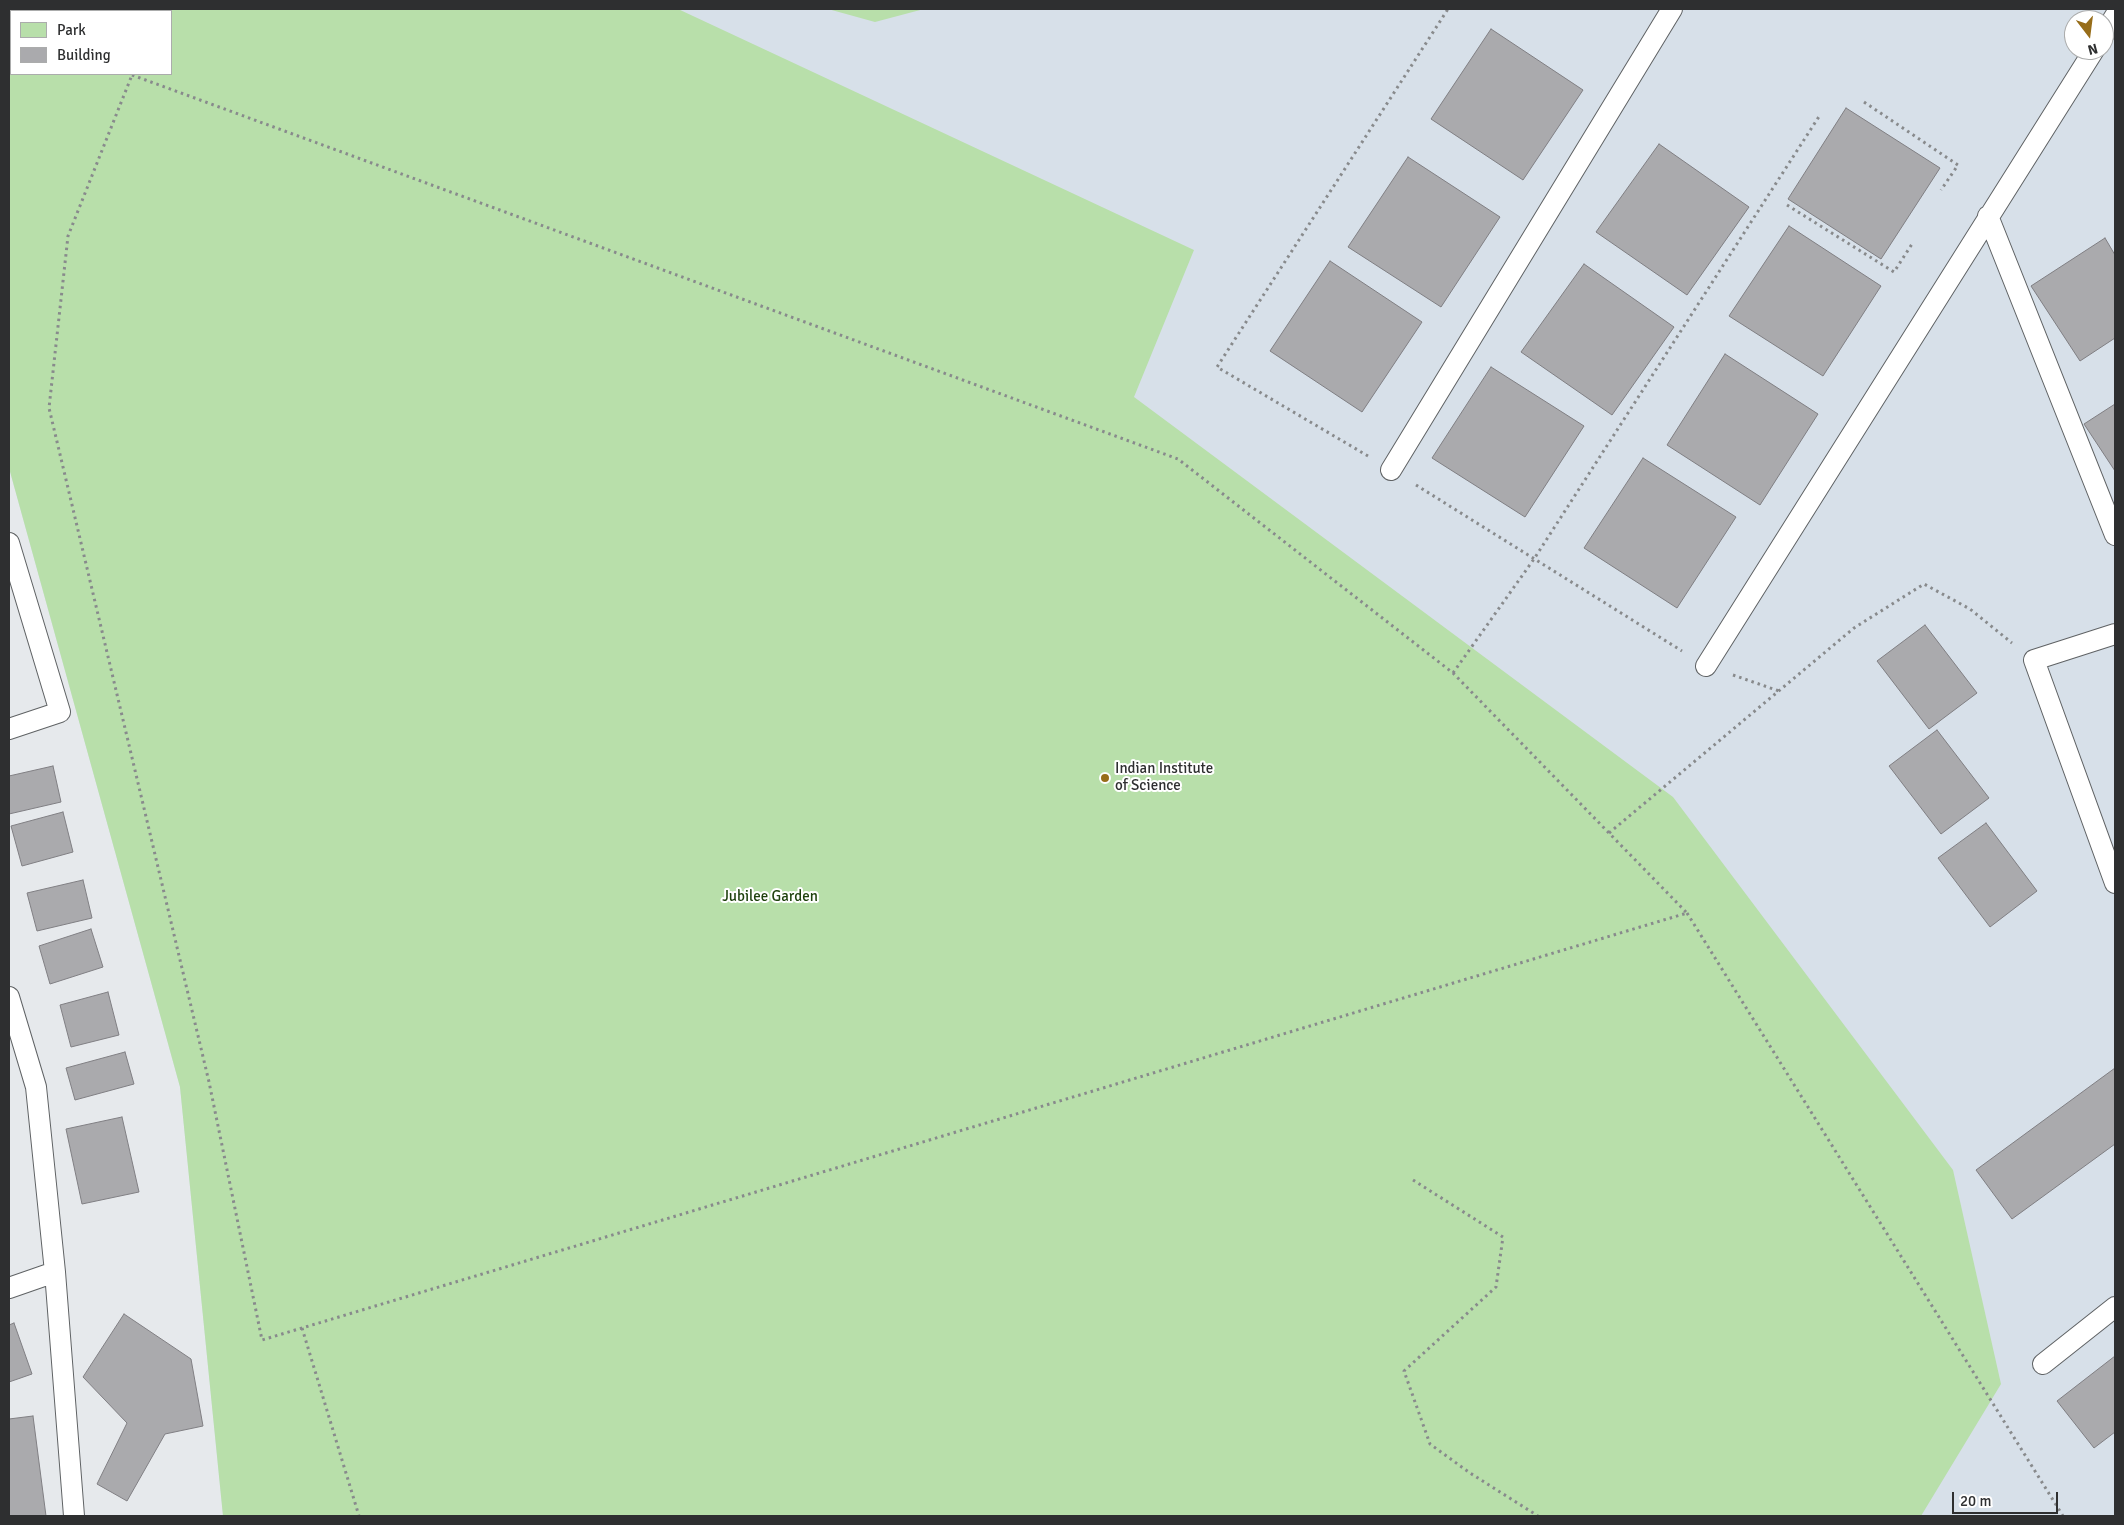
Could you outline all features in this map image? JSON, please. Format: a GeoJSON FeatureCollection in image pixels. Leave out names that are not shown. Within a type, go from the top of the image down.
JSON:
{"type":"FeatureCollection","features":[{"type":"Feature","properties":{"kind":"lane"},"geometry":{"type":"LineString","coordinates":[[1391,470],[1672,9]]}},
{"type":"Feature","properties":{"kind":"lane"},"geometry":{"type":"LineString","coordinates":[[1706,666],[2088,60]]}},
{"type":"Feature","properties":{"kind":"lane"},"geometry":{"type":"LineString","coordinates":[[1988,216],[2115,535]]}},
{"type":"Feature","properties":{"kind":"lane"},"geometry":{"type":"LineString","coordinates":[[9,543],[60,712],[9,729]]}},
{"type":"Feature","properties":{"kind":"lane"},"geometry":{"type":"LineString","coordinates":[[2115,634],[2034,660],[2115,883]]}},
{"type":"Feature","properties":{"kind":"lane"},"geometry":{"type":"LineString","coordinates":[[9,997],[36,1087],[55,1272],[74,1516]]}},
{"type":"Feature","properties":{"kind":"lane"},"geometry":{"type":"LineString","coordinates":[[9,1288],[55,1272]]}},
{"type":"Feature","properties":{"kind":"lane"},"geometry":{"type":"LineString","coordinates":[[2043,1364],[2115,1307]]}},
{"type":"Feature","properties":{"kind":"path"},"geometry":{"type":"LineString","coordinates":[[1448,9],[1217,367],[1391,470],[1706,666],[1779,690]]}},
{"type":"Feature","properties":{"kind":"path"},"geometry":{"type":"LineString","coordinates":[[132,75],[68,236],[48,408],[209,1082],[262,1340],[1687,913]]}},
{"type":"Feature","properties":{"kind":"path"},"geometry":{"type":"LineString","coordinates":[[135,75],[1178,459],[1453,674],[1687,913],[2063,1516]]}},
{"type":"Feature","properties":{"kind":"path"},"geometry":{"type":"LineString","coordinates":[[1864,102],[1958,165],[1941,190]]}},
{"type":"Feature","properties":{"kind":"path"},"geometry":{"type":"LineString","coordinates":[[1453,674],[1534,559],[1820,116]]}},
{"type":"Feature","properties":{"kind":"path"},"geometry":{"type":"LineString","coordinates":[[1787,205],[1894,272],[1912,244]]}},
{"type":"Feature","properties":{"kind":"path"},"geometry":{"type":"LineString","coordinates":[[1609,833],[1854,628],[1924,584],[1970,609],[2034,660]]}},
{"type":"Feature","properties":{"kind":"path"},"geometry":{"type":"LineString","coordinates":[[1412,1180],[1503,1237],[1496,1287],[1404,1371],[1430,1444],[1470,1473],[1538,1516]]}},
{"type":"Feature","properties":{"kind":"path"},"geometry":{"type":"LineString","coordinates":[[302,1328],[359,1516]]}},
{"type":"Feature","properties":{"kind":"shaded area","name":"Jubilee Garden"},"geometry":{"type":"Polygon","coordinates":[[[9,9],[2115,9],[2115,1516],[223,1516],[180,1087],[9,468],[9,9]]]}},
{"type":"Feature","properties":{"kind":"green space","name":"Jubilee Garden"},"geometry":{"type":"Polygon","coordinates":[[[9,9],[678,9],[1194,250],[1134,397],[1673,797],[1953,1170],[2001,1384],[1921,1516],[223,1516],[180,1087],[9,468],[9,9]]]}},
{"type":"Feature","properties":{"kind":"green space"},"geometry":{"type":"Polygon","coordinates":[[[828,9],[924,9],[875,22],[828,9]]]}},
{"type":"Feature","properties":{"kind":"building"},"geometry":{"type":"Polygon","coordinates":[[[1491,29],[1583,90],[1523,180],[1431,119],[1491,29]]]}},
{"type":"Feature","properties":{"kind":"building"},"geometry":{"type":"Polygon","coordinates":[[[1846,108],[1940,168],[1881,259],[1788,199],[1846,108]]]}},
{"type":"Feature","properties":{"kind":"building"},"geometry":{"type":"Polygon","coordinates":[[[1659,144],[1749,207],[1687,295],[1596,232],[1659,144]]]}},
{"type":"Feature","properties":{"kind":"building"},"geometry":{"type":"Polygon","coordinates":[[[1408,157],[1500,217],[1441,307],[1348,247],[1408,157]]]}},
{"type":"Feature","properties":{"kind":"building"},"geometry":{"type":"Polygon","coordinates":[[[1789,226],[1881,286],[1823,376],[1729,316],[1789,226]]]}},
{"type":"Feature","properties":{"kind":"building"},"geometry":{"type":"Polygon","coordinates":[[[2105,238],[2115,255],[2115,338],[2080,361],[2031,286],[2105,238]]]}},
{"type":"Feature","properties":{"kind":"building"},"geometry":{"type":"Polygon","coordinates":[[[1330,261],[1422,322],[1362,412],[1270,351],[1330,261]]]}},
{"type":"Feature","properties":{"kind":"building"},"geometry":{"type":"Polygon","coordinates":[[[1584,264],[1674,327],[1612,415],[1521,352],[1584,264]]]}},
{"type":"Feature","properties":{"kind":"building"},"geometry":{"type":"Polygon","coordinates":[[[1725,354],[1818,414],[1760,505],[1667,445],[1725,354]]]}},
{"type":"Feature","properties":{"kind":"building"},"geometry":{"type":"Polygon","coordinates":[[[1491,367],[1584,426],[1525,517],[1432,458],[1491,367]]]}},
{"type":"Feature","properties":{"kind":"building"},"geometry":{"type":"Polygon","coordinates":[[[2115,404],[2115,471],[2084,424],[2115,404]]]}},
{"type":"Feature","properties":{"kind":"building"},"geometry":{"type":"Polygon","coordinates":[[[1643,458],[1736,517],[1677,608],[1584,548],[1643,458]]]}},
{"type":"Feature","properties":{"kind":"building"},"geometry":{"type":"Polygon","coordinates":[[[1925,625],[1977,693],[1929,729],[1877,661],[1925,625]]]}},
{"type":"Feature","properties":{"kind":"building"},"geometry":{"type":"Polygon","coordinates":[[[1937,730],[1989,798],[1941,834],[1889,766],[1937,730]]]}},
{"type":"Feature","properties":{"kind":"building"},"geometry":{"type":"Polygon","coordinates":[[[53,766],[61,802],[9,814],[9,776],[53,766]]]}},
{"type":"Feature","properties":{"kind":"building"},"geometry":{"type":"Polygon","coordinates":[[[63,812],[73,852],[22,866],[11,826],[63,812]]]}},
{"type":"Feature","properties":{"kind":"building"},"geometry":{"type":"Polygon","coordinates":[[[1986,823],[2037,891],[1990,927],[1938,858],[1986,823]]]}},
{"type":"Feature","properties":{"kind":"building"},"geometry":{"type":"Polygon","coordinates":[[[83,880],[92,918],[37,931],[27,893],[83,880]]]}},
{"type":"Feature","properties":{"kind":"building"},"geometry":{"type":"Polygon","coordinates":[[[91,929],[103,967],[50,984],[39,946],[91,929]]]}},
{"type":"Feature","properties":{"kind":"building"},"geometry":{"type":"Polygon","coordinates":[[[108,992],[119,1035],[71,1047],[60,1005],[108,992]]]}},
{"type":"Feature","properties":{"kind":"building"},"geometry":{"type":"Polygon","coordinates":[[[125,1052],[134,1084],[75,1100],[66,1068],[125,1052]]]}},
{"type":"Feature","properties":{"kind":"building"},"geometry":{"type":"Polygon","coordinates":[[[2115,1068],[2115,1144],[2012,1219],[1976,1170],[2115,1068]]]}},
{"type":"Feature","properties":{"kind":"building"},"geometry":{"type":"Polygon","coordinates":[[[122,1117],[139,1192],[82,1204],[66,1129],[122,1117]]]}},
{"type":"Feature","properties":{"kind":"building"},"geometry":{"type":"Polygon","coordinates":[[[124,1314],[191,1359],[203,1426],[165,1434],[127,1501],[97,1484],[127,1423],[83,1377],[124,1314]]]}},
{"type":"Feature","properties":{"kind":"building"},"geometry":{"type":"Polygon","coordinates":[[[14,1323],[32,1374],[9,1382],[9,1325],[14,1323]]]}},
{"type":"Feature","properties":{"kind":"building"},"geometry":{"type":"Polygon","coordinates":[[[2115,1356],[2115,1432],[2094,1448],[2057,1401],[2115,1356]]]}},
{"type":"Feature","properties":{"kind":"building"},"geometry":{"type":"Polygon","coordinates":[[[33,1416],[46,1516],[9,1516],[9,1419],[33,1416]]]}},
{"type":"Feature","properties":{"kind":"place","name":"Indian Institute of Science"},"geometry":{"type":"Point","coordinates":[1105,778]}}]}
